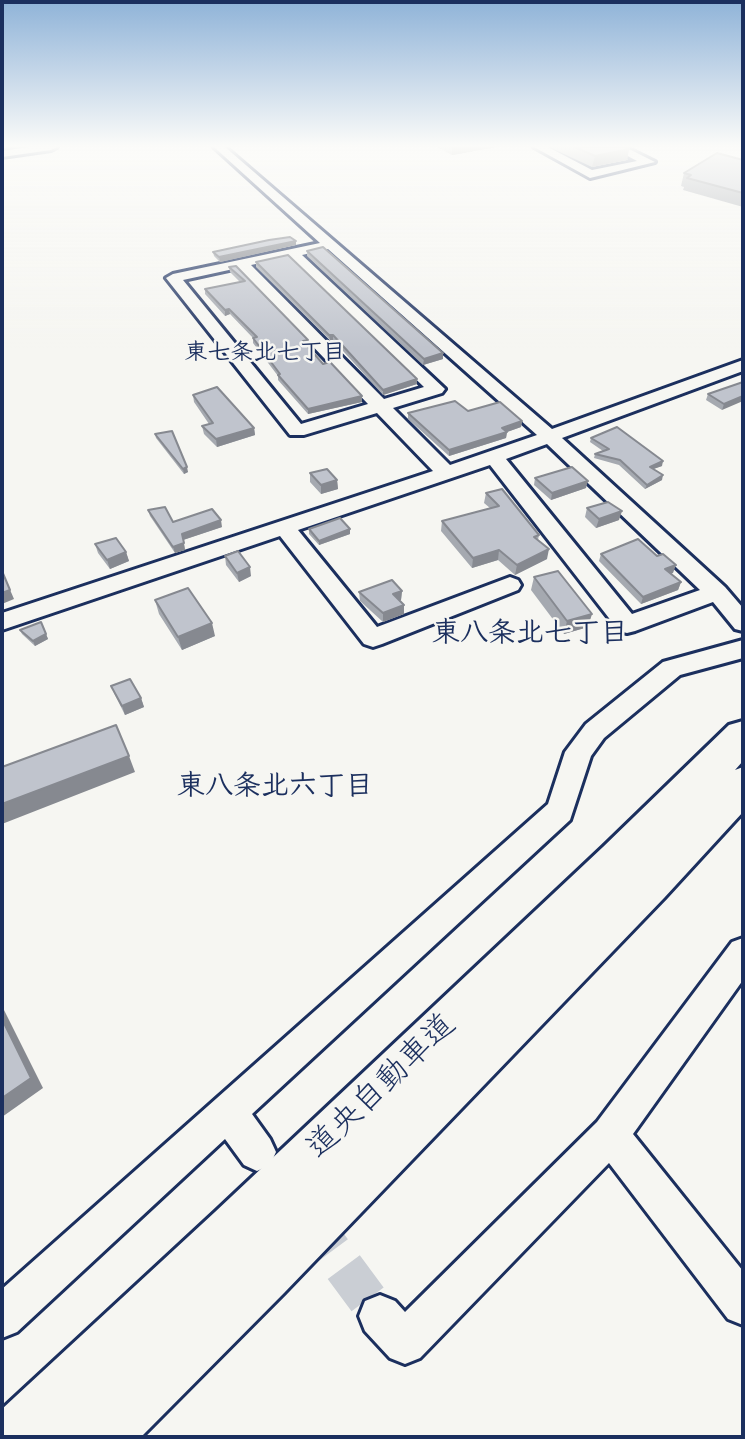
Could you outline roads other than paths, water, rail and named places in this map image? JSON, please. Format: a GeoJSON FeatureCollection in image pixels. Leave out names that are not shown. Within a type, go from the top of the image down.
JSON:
{"type":"FeatureCollection","features":[{"type":"Feature","properties":{"kind":"highway","name":"道央自動車道"},"geometry":{"type":"LineString","coordinates":[[20,1437],[236,1233],[619,861],[743,736]]}},
{"type":"Feature","properties":{"kind":"highway","name":"道央自動車道"},"geometry":{"type":"LineString","coordinates":[[95,1437],[263,1272],[638,894],[743,784]]}},
{"type":"Feature","properties":{"kind":"highway"},"geometry":{"type":"LineString","coordinates":[[120,1437],[263,1272]]}},
{"type":"Feature","properties":{"kind":"street"},"geometry":{"type":"LineString","coordinates":[[294,214],[549,436],[717,592],[743,623]]}},
{"type":"Feature","properties":{"kind":"street"},"geometry":{"type":"LineString","coordinates":[[292,253],[436,389],[297,431],[173,278],[329,245]]}},
{"type":"Feature","properties":{"kind":"street"},"geometry":{"type":"LineString","coordinates":[[242,263],[445,472]]}},
{"type":"Feature","properties":{"kind":"street"},"geometry":{"type":"LineString","coordinates":[[2,622],[494,457],[743,365]]}},
{"type":"Feature","properties":{"kind":"street"},"geometry":{"type":"LineString","coordinates":[[494,457],[627,625],[717,592]]}},
{"type":"Feature","properties":{"kind":"street"},"geometry":{"type":"LineString","coordinates":[[284,527],[373,638],[510,585]]}},
{"type":"Feature","properties":{"kind":"street"},"geometry":{"type":"LineString","coordinates":[[2,1317],[560,811],[579,752],[596,731],[672,668],[743,649]]}},
{"type":"Feature","properties":{"kind":"street"},"geometry":{"type":"LineString","coordinates":[[380,1316],[405,1343],[610,1135],[743,953]]}},
{"type":"Feature","properties":{"kind":"street"},"geometry":{"type":"LineString","coordinates":[[227,1111],[257,1152]]}},
{"type":"Feature","properties":{"kind":"street"},"geometry":{"type":"LineString","coordinates":[[610,1135],[743,1304]]}},
{"type":"Feature","properties":{"kind":"tunnel"},"geometry":{"type":"LineString","coordinates":[[308,1219],[380,1316]]}},
{"type":"Feature","properties":{"kind":"district","name":"東七条北七丁目"},"geometry":{"type":"Point","coordinates":[265,355]}},
{"type":"Feature","properties":{"kind":"district","name":"東八条北七丁目"},"geometry":{"type":"Point","coordinates":[530,637]}},
{"type":"Feature","properties":{"kind":"district","name":"東八条北六丁目"},"geometry":{"type":"Point","coordinates":[275,790]}}]}
